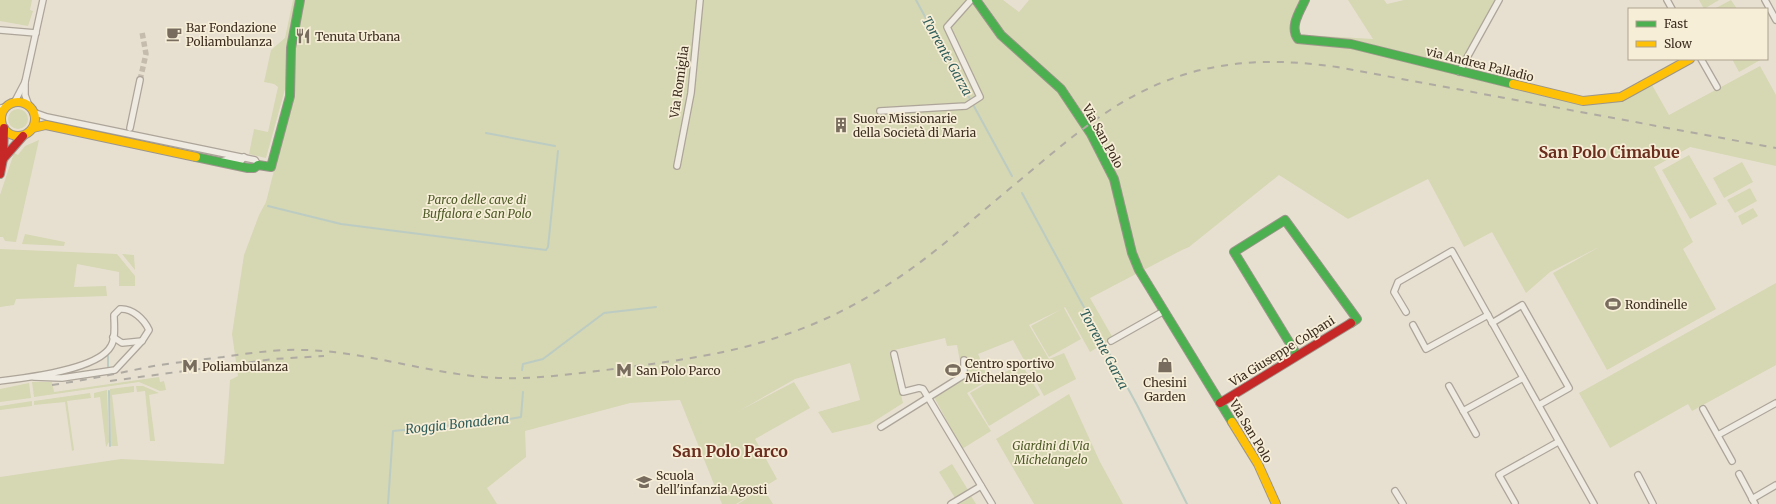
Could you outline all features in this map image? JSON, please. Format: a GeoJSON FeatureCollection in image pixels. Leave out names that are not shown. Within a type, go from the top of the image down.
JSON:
{"type":"FeatureCollection","features":[{"type":"Feature","properties":{"kind":"street"},"geometry":{"type":"LineString","coordinates":[[33,128],[35,120],[25,95],[25,82],[43,0]]}},
{"type":"Feature","properties":{"kind":"street"},"geometry":{"type":"LineString","coordinates":[[3,160],[23,136],[33,128],[46,125],[221,161],[248,168],[254,168],[258,165],[271,167],[290,96],[291,48],[300,0]]}},
{"type":"Feature","properties":{"kind":"street","name":"Via Romiglia"},"geometry":{"type":"LineString","coordinates":[[677,166],[691,93],[700,0]]}},
{"type":"Feature","properties":{"kind":"street"},"geometry":{"type":"LineString","coordinates":[[880,111],[966,106],[980,97],[947,27],[972,0]]}},
{"type":"Feature","properties":{"kind":"street","name":"Via San Polo"},"geometry":{"type":"LineString","coordinates":[[976,0],[1001,35],[1061,89],[1091,134],[1114,179],[1132,253],[1139,270],[1258,464],[1276,504]]}},
{"type":"Feature","properties":{"kind":"street","name":"via Andrea Palladio"},"geometry":{"type":"LineString","coordinates":[[1305,0],[1293,31],[1294,37],[1298,39],[1351,44],[1459,72],[1583,101],[1606,100],[1621,97],[1688,60]]}},
{"type":"Feature","properties":{"kind":"street","name":"via Andrea Palladio"},"geometry":{"type":"LineString","coordinates":[[1459,72],[1498,0]]}},
{"type":"Feature","properties":{"kind":"street"},"geometry":{"type":"LineString","coordinates":[[1766,0],[1774,13],[1776,20]]}},
{"type":"Feature","properties":{"kind":"street"},"geometry":{"type":"LineString","coordinates":[[0,30],[36,33]]}},
{"type":"Feature","properties":{"kind":"street"},"geometry":{"type":"LineString","coordinates":[[1702,60],[1717,87]]}},
{"type":"Feature","properties":{"kind":"street"},"geometry":{"type":"LineString","coordinates":[[130,128],[140,80]]}},
{"type":"Feature","properties":{"kind":"street"},"geometry":{"type":"LineString","coordinates":[[14,103],[25,82]]}},
{"type":"Feature","properties":{"kind":"street"},"geometry":{"type":"LineString","coordinates":[[0,174],[3,160],[3,108],[14,103],[22,103],[47,117],[97,126],[255,160],[258,165]]}},
{"type":"Feature","properties":{"kind":"street"},"geometry":{"type":"LineString","coordinates":[[2,123],[14,136],[23,136]]}},
{"type":"Feature","properties":{"kind":"street"},"geometry":{"type":"LineString","coordinates":[[88,134],[94,132],[97,126]]}},
{"type":"Feature","properties":{"kind":"street"},"geometry":{"type":"LineString","coordinates":[[159,148],[165,144],[166,141]]}},
{"type":"Feature","properties":{"kind":"street"},"geometry":{"type":"LineString","coordinates":[[221,161],[229,159],[241,161],[244,158]]}},
{"type":"Feature","properties":{"kind":"street","name":"Via Giuseppe Colpani"},"geometry":{"type":"LineString","coordinates":[[1220,403],[1357,319],[1285,220],[1234,252],[1298,355]]}},
{"type":"Feature","properties":{"kind":"street"},"geometry":{"type":"LineString","coordinates":[[1406,312],[1394,292],[1398,282],[1452,251],[1594,504]]}},
{"type":"Feature","properties":{"kind":"street"},"geometry":{"type":"LineString","coordinates":[[1492,322],[1522,305],[1569,388],[1538,405]]}},
{"type":"Feature","properties":{"kind":"street"},"geometry":{"type":"LineString","coordinates":[[0,381],[34,377],[62,378],[115,370],[148,334],[148,327],[131,310],[120,309],[114,315],[114,337],[113,343],[109,349],[89,362],[76,368],[45,373],[34,377]]}},
{"type":"Feature","properties":{"kind":"street"},"geometry":{"type":"LineString","coordinates":[[1111,341],[1164,311]]}},
{"type":"Feature","properties":{"kind":"street"},"geometry":{"type":"LineString","coordinates":[[1413,325],[1426,349],[1488,315]]}},
{"type":"Feature","properties":{"kind":"street"},"geometry":{"type":"LineString","coordinates":[[114,337],[116,341],[122,343],[142,341]]}},
{"type":"Feature","properties":{"kind":"street"},"geometry":{"type":"LineString","coordinates":[[894,354],[903,392],[919,388],[923,389],[992,504]]}},
{"type":"Feature","properties":{"kind":"street"},"geometry":{"type":"LineString","coordinates":[[881,427],[964,375],[964,360]]}},
{"type":"Feature","properties":{"kind":"street"},"geometry":{"type":"LineString","coordinates":[[1463,411],[1523,378]]}},
{"type":"Feature","properties":{"kind":"street"},"geometry":{"type":"LineString","coordinates":[[1449,386],[1476,434]]}},
{"type":"Feature","properties":{"kind":"street"},"geometry":{"type":"LineString","coordinates":[[1718,435],[1776,402]]}},
{"type":"Feature","properties":{"kind":"street"},"geometry":{"type":"LineString","coordinates":[[1703,409],[1732,461]]}},
{"type":"Feature","properties":{"kind":"street"},"geometry":{"type":"LineString","coordinates":[[1515,503],[1499,475],[1558,442]]}},
{"type":"Feature","properties":{"kind":"street"},"geometry":{"type":"LineString","coordinates":[[1739,474],[1754,501],[1776,485]]}},
{"type":"Feature","properties":{"kind":"street"},"geometry":{"type":"LineString","coordinates":[[1638,475],[1653,504]]}},
{"type":"Feature","properties":{"kind":"street"},"geometry":{"type":"LineString","coordinates":[[951,504],[981,486]]}},
{"type":"Feature","properties":{"kind":"street"},"geometry":{"type":"LineString","coordinates":[[1395,491],[1403,504]]}},
{"type":"Feature","properties":{"kind":"green space"},"geometry":{"type":"Polygon","coordinates":[[[0,0],[32,0],[30,10],[33,11],[28,26],[0,21],[0,0]]]}},
{"type":"Feature","properties":{"kind":"green space"},"geometry":{"type":"Polygon","coordinates":[[[293,0],[296,0],[287,82],[266,158],[249,154],[254,129],[268,132],[278,87],[274,84],[264,82],[271,50],[285,38],[293,0]]]}},
{"type":"Feature","properties":{"kind":"green space","name":"Parco delle cave di Buffalora e San Polo"},"geometry":{"type":"Polygon","coordinates":[[[302,0],[1003,0],[1019,12],[1029,0],[1301,0],[1291,26],[1291,34],[1373,39],[1348,0],[1384,0],[1387,4],[1404,0],[1497,0],[1457,75],[1581,105],[1623,100],[1652,85],[1669,115],[1760,66],[1776,95],[1776,166],[1690,147],[1654,167],[1693,242],[1683,249],[1716,309],[1607,370],[1553,273],[1601,246],[1550,272],[1526,293],[1492,232],[1464,247],[1428,179],[1348,219],[1279,175],[1189,247],[1090,298],[1113,338],[1090,352],[1065,307],[1064,308],[1081,339],[1049,357],[1031,326],[1062,309],[1029,325],[1049,359],[1064,353],[1076,379],[1044,396],[1013,340],[978,354],[989,380],[967,393],[991,431],[962,449],[934,397],[963,379],[957,345],[947,346],[945,338],[890,351],[903,403],[870,424],[832,433],[818,412],[860,400],[850,363],[795,379],[739,411],[794,382],[810,408],[755,439],[777,479],[736,504],[722,504],[680,400],[630,403],[525,431],[526,457],[487,488],[497,504],[0,504],[0,477],[121,459],[224,464],[230,380],[238,376],[232,334],[244,255],[259,215],[266,202],[293,96],[292,49],[302,0]]]}},
{"type":"Feature","properties":{"kind":"green space"},"geometry":{"type":"Polygon","coordinates":[[[1699,0],[1719,0],[1706,8],[1703,8],[1699,0]]]}},
{"type":"Feature","properties":{"kind":"green space"},"geometry":{"type":"Polygon","coordinates":[[[1731,0],[1736,8],[1716,8],[1731,0]]]}},
{"type":"Feature","properties":{"kind":"green space"},"geometry":{"type":"Polygon","coordinates":[[[1733,60],[1760,60],[1739,72],[1733,60]]]}},
{"type":"Feature","properties":{"kind":"green space"},"geometry":{"type":"Polygon","coordinates":[[[18,109],[25,112],[28,119],[25,126],[18,129],[11,126],[8,119],[11,112],[18,109]]]}},
{"type":"Feature","properties":{"kind":"green space"},"geometry":{"type":"Polygon","coordinates":[[[39,140],[16,242],[5,241],[3,237],[0,237],[0,195],[14,153],[18,155],[25,146],[39,140]]]}},
{"type":"Feature","properties":{"kind":"green space"},"geometry":{"type":"Polygon","coordinates":[[[1689,155],[1717,204],[1690,219],[1662,170],[1689,155]]]}},
{"type":"Feature","properties":{"kind":"green space"},"geometry":{"type":"Polygon","coordinates":[[[1742,162],[1753,182],[1724,198],[1713,178],[1742,162]]]}},
{"type":"Feature","properties":{"kind":"green space"},"geometry":{"type":"Polygon","coordinates":[[[1750,188],[1757,201],[1735,213],[1727,200],[1750,188]]]}},
{"type":"Feature","properties":{"kind":"green space"},"geometry":{"type":"Polygon","coordinates":[[[1753,208],[1758,216],[1742,225],[1738,216],[1753,208]]]}},
{"type":"Feature","properties":{"kind":"green space"},"geometry":{"type":"Polygon","coordinates":[[[25,234],[65,242],[64,246],[22,244],[25,234]]]}},
{"type":"Feature","properties":{"kind":"green space"},"geometry":{"type":"Polygon","coordinates":[[[0,249],[117,254],[135,276],[135,286],[119,286],[119,272],[77,264],[74,287],[106,286],[107,296],[16,299],[14,305],[0,307],[0,249]]]}},
{"type":"Feature","properties":{"kind":"green space"},"geometry":{"type":"Polygon","coordinates":[[[122,254],[134,255],[135,270],[122,254]]]}},
{"type":"Feature","properties":{"kind":"green space"},"geometry":{"type":"Polygon","coordinates":[[[1776,283],[1776,365],[1692,411],[1688,404],[1610,448],[1579,393],[1776,283]]]}},
{"type":"Feature","properties":{"kind":"green space"},"geometry":{"type":"Polygon","coordinates":[[[1021,363],[1040,395],[989,426],[970,393],[1021,363]]]}},
{"type":"Feature","properties":{"kind":"green space"},"geometry":{"type":"Polygon","coordinates":[[[159,377],[160,382],[164,381],[166,390],[160,391],[139,382],[34,397],[32,382],[52,382],[54,392],[159,377]]]}},
{"type":"Feature","properties":{"kind":"green space"},"geometry":{"type":"Polygon","coordinates":[[[29,383],[31,398],[0,402],[0,389],[29,383]]]}},
{"type":"Feature","properties":{"kind":"green space"},"geometry":{"type":"Polygon","coordinates":[[[134,386],[134,392],[112,395],[118,446],[111,446],[110,389],[134,386]]]}},
{"type":"Feature","properties":{"kind":"green space"},"geometry":{"type":"Polygon","coordinates":[[[136,386],[143,386],[159,393],[149,395],[155,441],[150,441],[145,391],[137,392],[136,386]]]}},
{"type":"Feature","properties":{"kind":"green space"},"geometry":{"type":"Polygon","coordinates":[[[107,390],[109,442],[106,447],[100,397],[94,398],[94,393],[107,390]]]}},
{"type":"Feature","properties":{"kind":"green space"},"geometry":{"type":"Polygon","coordinates":[[[90,393],[91,398],[67,401],[74,450],[72,451],[65,402],[34,405],[34,401],[90,393]]]}},
{"type":"Feature","properties":{"kind":"green space","name":"Giardini di Via Michelangelo"},"geometry":{"type":"Polygon","coordinates":[[[1069,394],[1100,462],[1123,504],[1034,504],[996,439],[1069,394]]]}},
{"type":"Feature","properties":{"kind":"green space"},"geometry":{"type":"Polygon","coordinates":[[[32,401],[32,406],[0,410],[0,406],[32,401]]]}},
{"type":"Feature","properties":{"kind":"green space"},"geometry":{"type":"Polygon","coordinates":[[[952,464],[968,490],[955,498],[939,472],[952,464]]]}},
{"type":"Feature","properties":{"kind":"green space"},"geometry":{"type":"Polygon","coordinates":[[[763,488],[773,504],[738,504],[763,488]]]}},
{"type":"Feature","properties":{"kind":"green space"},"geometry":{"type":"Polygon","coordinates":[[[971,496],[976,504],[959,504],[971,496]]]}},
{"type":"Feature","properties":{"kind":"waterway","name":"Torrente Garza"},"geometry":{"type":"LineString","coordinates":[[916,0],[1012,176]]}},
{"type":"Feature","properties":{"kind":"waterway"},"geometry":{"type":"LineString","coordinates":[[486,133],[555,146]]}},
{"type":"Feature","properties":{"kind":"waterway"},"geometry":{"type":"LineString","coordinates":[[268,206],[341,224],[546,250],[548,247],[558,151]]}},
{"type":"Feature","properties":{"kind":"waterway","name":"Torrente Garza"},"geometry":{"type":"LineString","coordinates":[[1022,193],[1137,405],[1187,504]]}},
{"type":"Feature","properties":{"kind":"waterway","name":"Roggia Bonadena"},"geometry":{"type":"LineString","coordinates":[[522,370],[523,364],[543,359],[604,313],[656,307]]}},
{"type":"Feature","properties":{"kind":"waterway"},"geometry":{"type":"LineString","coordinates":[[108,356],[108,367]]}},
{"type":"Feature","properties":{"kind":"waterway"},"geometry":{"type":"LineString","coordinates":[[109,391],[110,446]]}},
{"type":"Feature","properties":{"kind":"waterway","name":"Roggia Bonadena"},"geometry":{"type":"LineString","coordinates":[[388,504],[393,431],[521,417],[523,392]]}},
{"type":"Feature","properties":{"kind":"tunnel"},"geometry":{"type":"LineString","coordinates":[[140,80],[146,54],[142,32]]}},
{"type":"Feature","properties":{"kind":"railway"},"geometry":{"type":"LineString","coordinates":[[52,385],[148,367],[285,350],[306,350],[351,354],[439,371],[499,378],[532,378],[565,375],[659,363],[725,352],[790,333],[831,316],[870,296],[911,269],[943,245],[1039,164],[1100,116],[1144,91],[1168,80],[1193,72],[1229,65],[1283,62],[1337,67],[1776,148]]}},
{"type":"Feature","properties":{"kind":"railway"},"geometry":{"type":"LineString","coordinates":[[110,381],[274,359],[324,356]]}},
{"type":"Feature","properties":{"kind":"traffic: fast"},"geometry":{"type":"LineString","coordinates":[[196,157],[248,168],[254,168],[258,165],[271,167],[290,96],[291,48],[300,0]]}},
{"type":"Feature","properties":{"kind":"traffic: fast"},"geometry":{"type":"LineString","coordinates":[[976,0],[1001,35],[1061,89],[1091,134],[1114,179],[1132,253],[1139,270],[1232,422]]}},
{"type":"Feature","properties":{"kind":"traffic: fast"},"geometry":{"type":"LineString","coordinates":[[1305,0],[1295,24],[1298,39],[1351,44],[1513,84]]}},
{"type":"Feature","properties":{"kind":"traffic: fast"},"geometry":{"type":"LineString","coordinates":[[1297,355],[1234,252],[1285,220],[1357,319],[1351,323]]}},
{"type":"Feature","properties":{"kind":"traffic: slow"},"geometry":{"type":"LineString","coordinates":[[1513,84],[1583,101],[1621,97],[1688,60]]}},
{"type":"Feature","properties":{"kind":"traffic: slow"},"geometry":{"type":"LineString","coordinates":[[18,102],[24,103],[30,107],[34,113],[35,119],[34,125],[30,131],[24,135],[18,136],[12,135],[6,131],[2,125],[1,119],[2,113],[6,107],[12,103],[18,102]]}},
{"type":"Feature","properties":{"kind":"traffic: slow"},"geometry":{"type":"LineString","coordinates":[[33,128],[46,125],[196,157]]}},
{"type":"Feature","properties":{"kind":"traffic: slow"},"geometry":{"type":"LineString","coordinates":[[1232,422],[1258,464],[1276,504]]}},
{"type":"Feature","properties":{"kind":"traffic: jam"},"geometry":{"type":"LineString","coordinates":[[0,174],[3,159],[4,128]]}},
{"type":"Feature","properties":{"kind":"traffic: jam"},"geometry":{"type":"LineString","coordinates":[[3,159],[23,136]]}},
{"type":"Feature","properties":{"kind":"traffic: jam"},"geometry":{"type":"LineString","coordinates":[[1220,403],[1351,323]]}},
{"type":"Feature","properties":{"kind":"place","name":"Bar Fondazione Poliambulanza"},"geometry":{"type":"Point","coordinates":[174,34]}},
{"type":"Feature","properties":{"kind":"place","name":"Tenuta Urbana"},"geometry":{"type":"Point","coordinates":[303,36]}},
{"type":"Feature","properties":{"kind":"place","name":"Suore Missionarie della Società di Maria"},"geometry":{"type":"Point","coordinates":[841,125]}},
{"type":"Feature","properties":{"kind":"place","name":"Rondinelle"},"geometry":{"type":"Point","coordinates":[1613,304]}},
{"type":"Feature","properties":{"kind":"place","name":"Chesini Garden"},"geometry":{"type":"Point","coordinates":[1165,365]}},
{"type":"Feature","properties":{"kind":"place","name":"Poliambulanza"},"geometry":{"type":"Point","coordinates":[190,366]}},
{"type":"Feature","properties":{"kind":"place","name":"San Polo Parco"},"geometry":{"type":"Point","coordinates":[624,370]}},
{"type":"Feature","properties":{"kind":"place","name":"Centro sportivo Michelangelo"},"geometry":{"type":"Point","coordinates":[953,370]}},
{"type":"Feature","properties":{"kind":"place","name":"Scuola dell'infanzia Agosti"},"geometry":{"type":"Point","coordinates":[644,482]}},
{"type":"Feature","properties":{"kind":"district","name":"San Polo Cimabue"},"geometry":{"type":"Point","coordinates":[1609,152]}},
{"type":"Feature","properties":{"kind":"district","name":"San Polo Parco"},"geometry":{"type":"Point","coordinates":[730,451]}}]}
